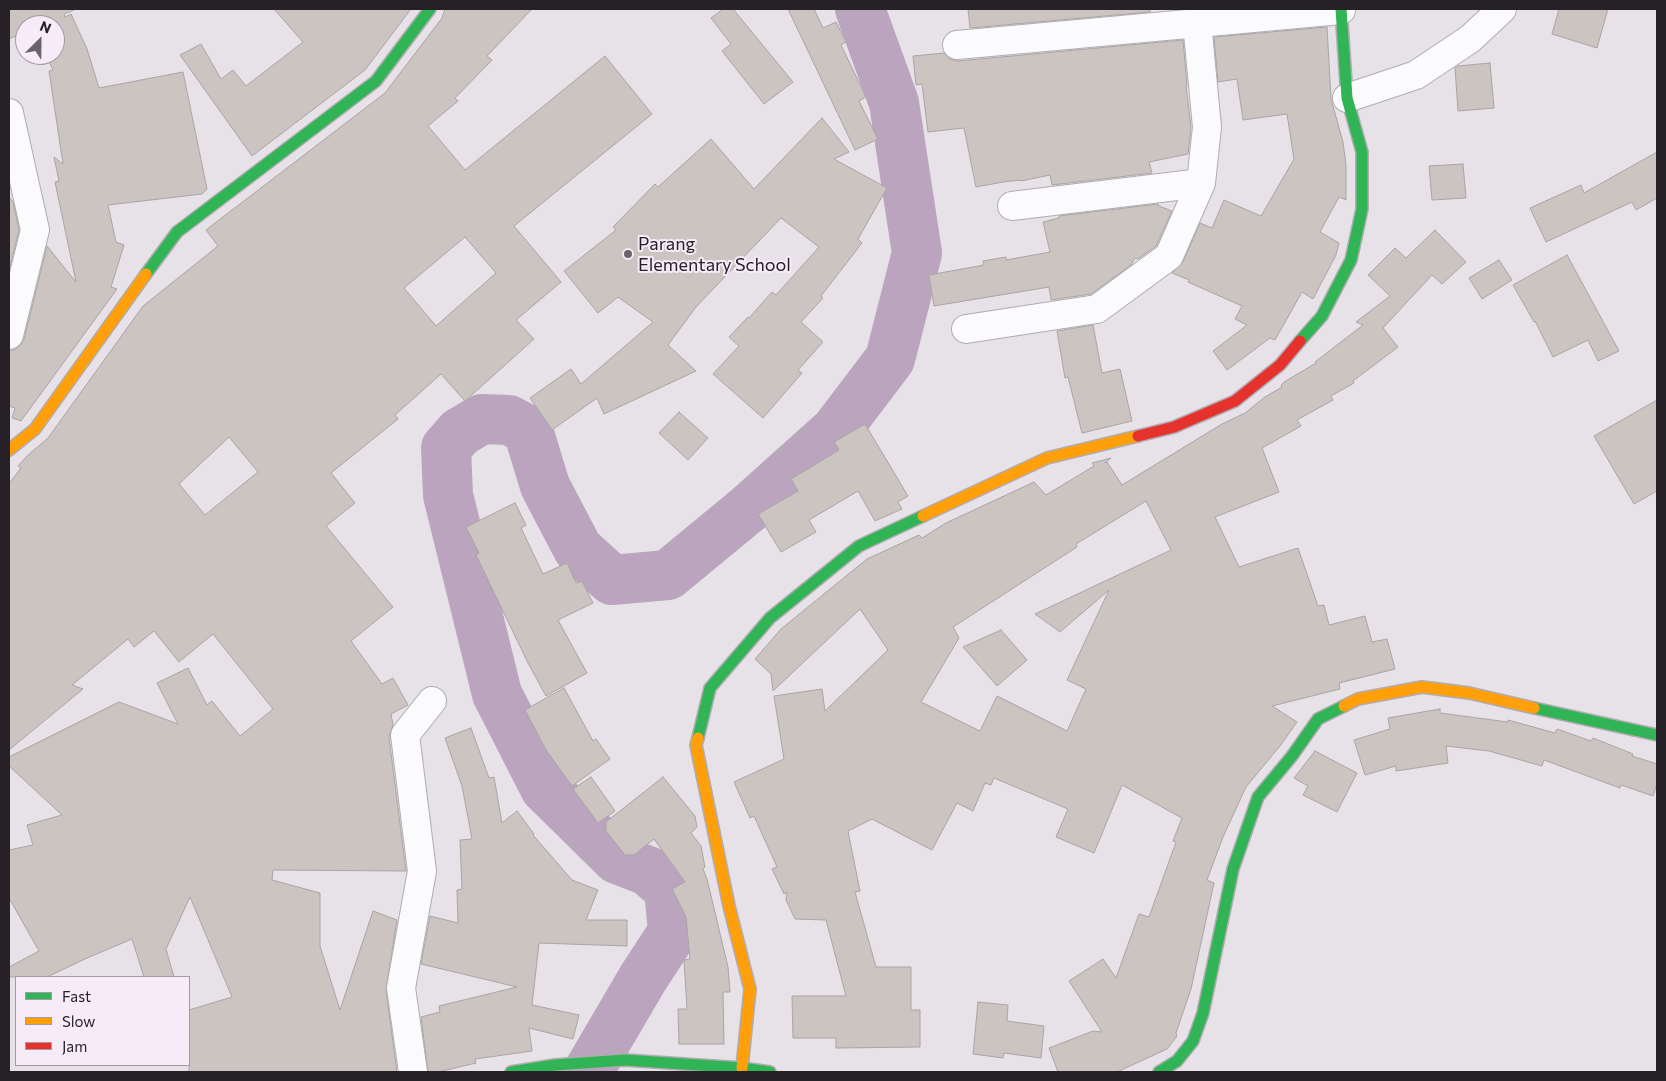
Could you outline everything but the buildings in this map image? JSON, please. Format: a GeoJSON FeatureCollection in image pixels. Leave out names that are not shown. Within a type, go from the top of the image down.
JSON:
{"type":"FeatureCollection","features":[{"type":"Feature","properties":{"kind":"street"},"geometry":{"type":"LineString","coordinates":[[9,450],[35,429],[177,232],[376,81],[430,9]]}},
{"type":"Feature","properties":{"kind":"street"},"geometry":{"type":"LineString","coordinates":[[742,1068],[750,989],[729,906],[696,745],[710,688],[770,618],[859,546],[1047,458],[1174,427],[1234,401],[1280,365],[1322,316],[1351,260],[1362,209],[1362,152],[1347,98],[1341,9],[957,45]]}},
{"type":"Feature","properties":{"kind":"street"},"geometry":{"type":"LineString","coordinates":[[1347,98],[1416,75],[1470,38],[1502,9]]}},
{"type":"Feature","properties":{"kind":"street"},"geometry":{"type":"LineString","coordinates":[[966,329],[1097,308],[1169,256],[1201,183],[1207,127],[1197,23]]}},
{"type":"Feature","properties":{"kind":"street"},"geometry":{"type":"LineString","coordinates":[[9,113],[13,153],[35,230],[9,335]]}},
{"type":"Feature","properties":{"kind":"street"},"geometry":{"type":"LineString","coordinates":[[1012,206],[1201,183]]}},
{"type":"Feature","properties":{"kind":"street"},"geometry":{"type":"LineString","coordinates":[[1159,1072],[1177,1061],[1193,1041],[1204,1013],[1207,989],[1232,869],[1258,797],[1292,756],[1318,719],[1358,699],[1422,687],[1469,693],[1657,735]]}},
{"type":"Feature","properties":{"kind":"street"},"geometry":{"type":"LineString","coordinates":[[413,1072],[400,988],[422,871],[405,735],[432,701]]}},
{"type":"Feature","properties":{"kind":"street"},"geometry":{"type":"LineString","coordinates":[[512,1072],[555,1065],[625,1060],[742,1068],[770,1072]]}},
{"type":"Feature","properties":{"kind":"waterway"},"geometry":{"type":"LineString","coordinates":[[588,1072],[643,978],[673,932],[669,889],[648,871],[617,859],[545,788],[497,694],[448,495],[446,448],[460,432],[482,419],[509,420],[528,430],[545,486],[578,549],[612,580],[668,575],[748,509],[836,430],[890,359],[917,253],[894,103],[860,9]]}},
{"type":"Feature","properties":{"kind":"traffic: fast"},"geometry":{"type":"LineString","coordinates":[[146,274],[177,232],[376,81],[430,9]]}},
{"type":"Feature","properties":{"kind":"traffic: fast"},"geometry":{"type":"LineString","coordinates":[[1300,341],[1322,316],[1351,260],[1362,209],[1362,152],[1347,98],[1341,9]]}},
{"type":"Feature","properties":{"kind":"traffic: fast"},"geometry":{"type":"LineString","coordinates":[[698,738],[710,688],[770,618],[859,546],[923,516]]}},
{"type":"Feature","properties":{"kind":"traffic: fast"},"geometry":{"type":"LineString","coordinates":[[1159,1072],[1177,1061],[1193,1041],[1203,1013],[1233,869],[1258,797],[1292,756],[1318,719],[1344,706]]}},
{"type":"Feature","properties":{"kind":"traffic: fast"},"geometry":{"type":"LineString","coordinates":[[1534,708],[1657,735]]}},
{"type":"Feature","properties":{"kind":"traffic: fast"},"geometry":{"type":"LineString","coordinates":[[511,1072],[555,1065],[625,1060],[742,1068],[770,1072]]}},
{"type":"Feature","properties":{"kind":"traffic: slow"},"geometry":{"type":"LineString","coordinates":[[9,450],[35,429],[146,274]]}},
{"type":"Feature","properties":{"kind":"traffic: slow"},"geometry":{"type":"LineString","coordinates":[[923,516],[1047,458],[1138,436]]}},
{"type":"Feature","properties":{"kind":"traffic: slow"},"geometry":{"type":"LineString","coordinates":[[1344,706],[1358,699],[1422,687],[1469,693],[1534,708]]}},
{"type":"Feature","properties":{"kind":"traffic: slow"},"geometry":{"type":"LineString","coordinates":[[698,738],[696,745],[729,906],[750,989],[742,1068]]}},
{"type":"Feature","properties":{"kind":"traffic: jam"},"geometry":{"type":"LineString","coordinates":[[1138,436],[1174,427],[1235,401],[1280,365],[1300,341]]}},
{"type":"Feature","properties":{"kind":"place","name":"Parang Elementary School"},"geometry":{"type":"Point","coordinates":[628,254]}}]}
